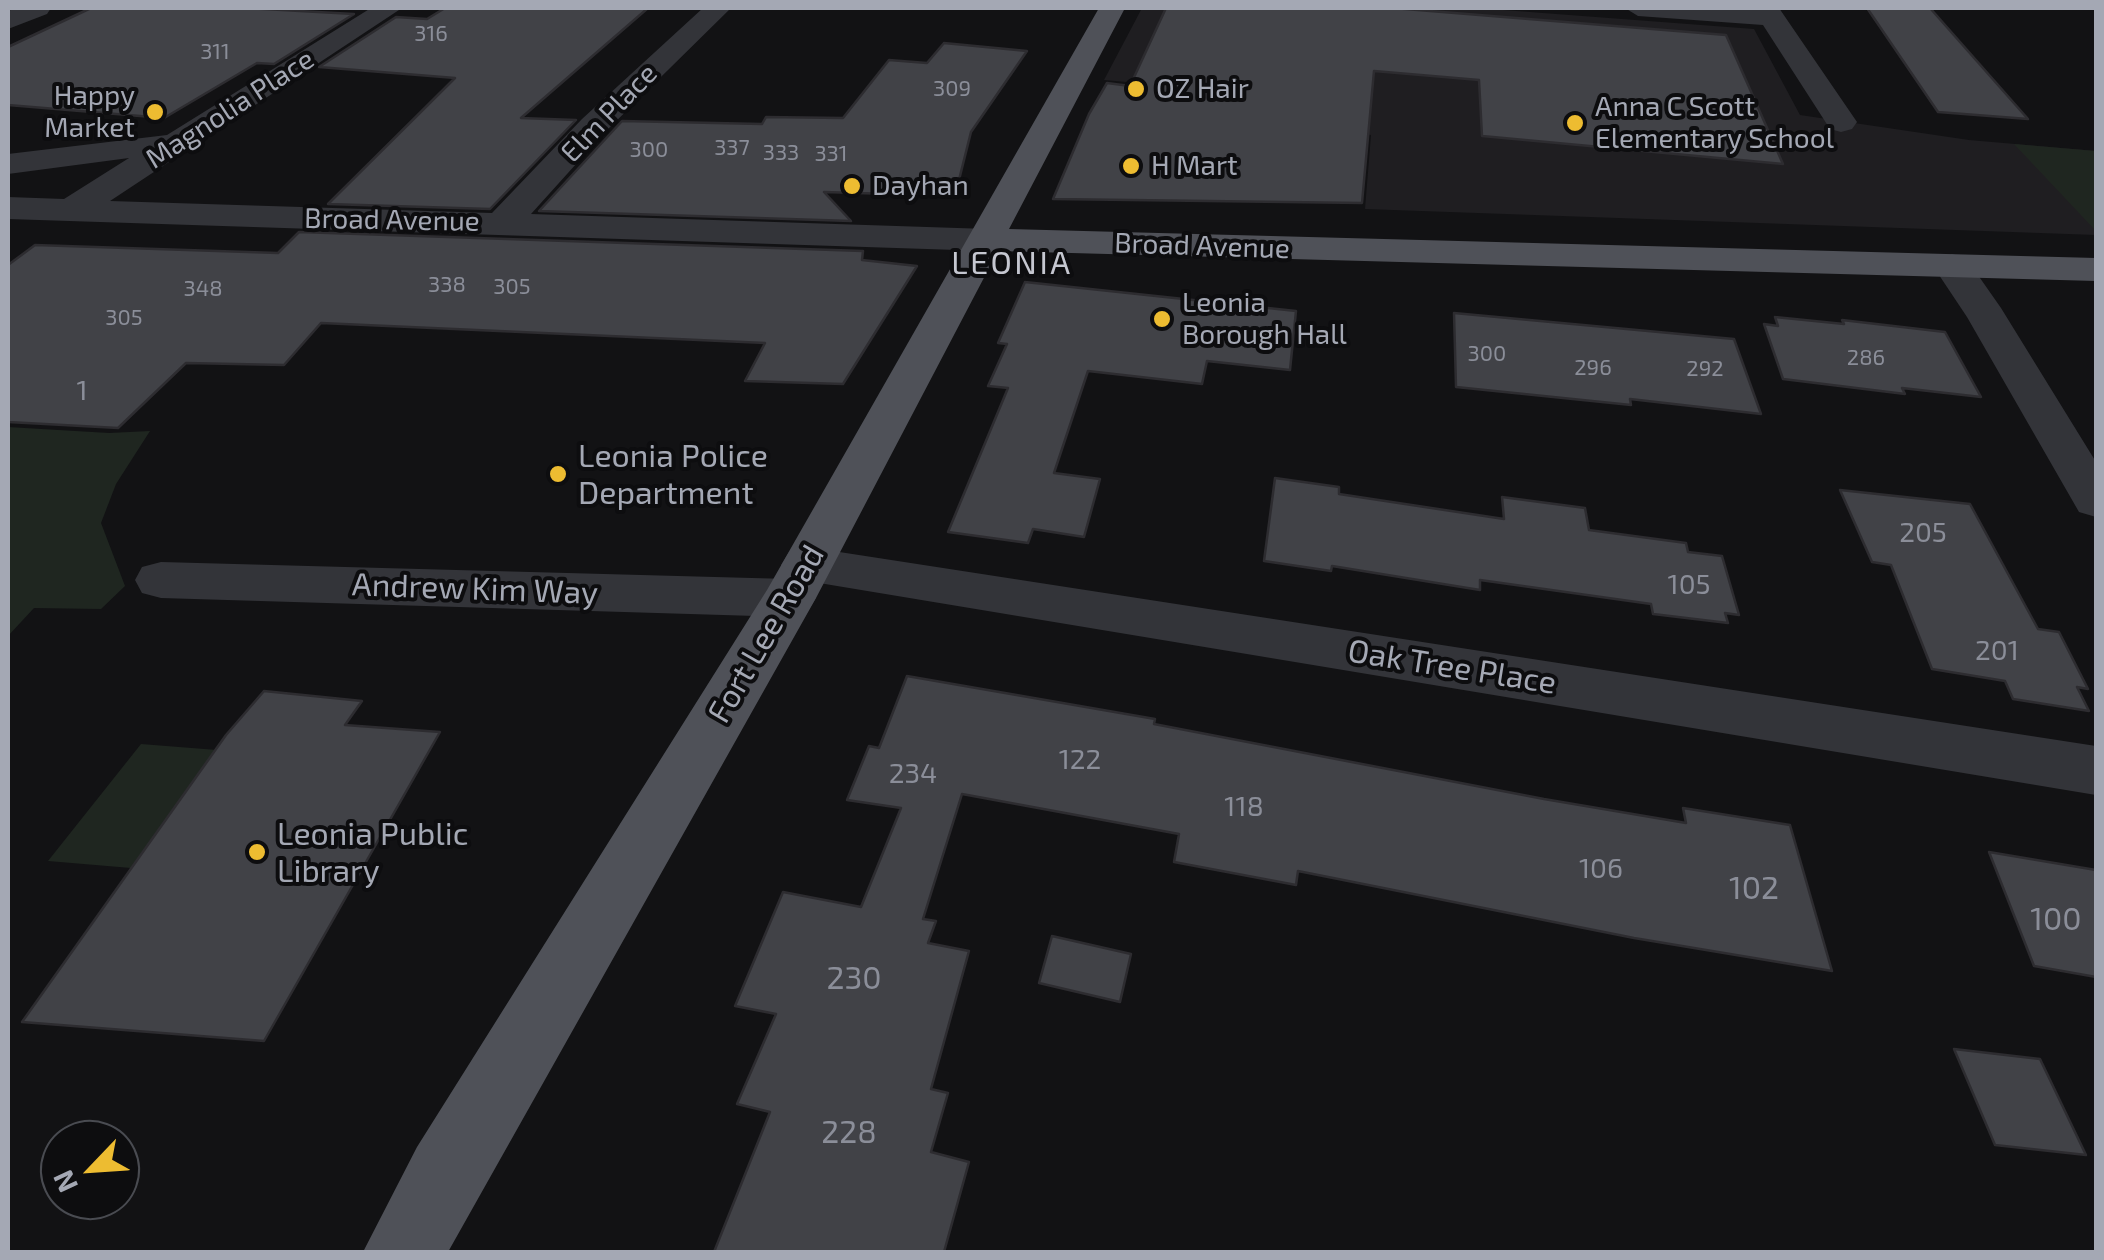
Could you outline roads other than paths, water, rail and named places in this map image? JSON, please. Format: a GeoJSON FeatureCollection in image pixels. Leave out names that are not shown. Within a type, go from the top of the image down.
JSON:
{"type":"FeatureCollection","features":[{"type":"Feature","properties":{"kind":"main road","name":"Fort Lee Road"},"geometry":{"type":"LineString","coordinates":[[404,1252],[445,1175],[798,581],[1112,8]]}},
{"type":"Feature","properties":{"kind":"main road","name":"Broad Avenue"},"geometry":{"type":"LineString","coordinates":[[988,240],[2096,270]]}},
{"type":"Feature","properties":{"kind":"street"},"geometry":{"type":"LineString","coordinates":[[8,21],[38,8]]}},
{"type":"Feature","properties":{"kind":"street","name":"Magnolia Place"},"geometry":{"type":"LineString","coordinates":[[8,243],[177,143],[388,8]]}},
{"type":"Feature","properties":{"kind":"street","name":"Elm Place"},"geometry":{"type":"LineString","coordinates":[[504,222],[593,126],[718,8]]}},
{"type":"Feature","properties":{"kind":"street"},"geometry":{"type":"LineString","coordinates":[[1638,8],[1768,12],[1840,122]]}},
{"type":"Feature","properties":{"kind":"street"},"geometry":{"type":"LineString","coordinates":[[8,164],[177,143]]}},
{"type":"Feature","properties":{"kind":"street","name":"Broad Avenue"},"geometry":{"type":"LineString","coordinates":[[8,208],[988,240]]}},
{"type":"Feature","properties":{"kind":"street"},"geometry":{"type":"LineString","coordinates":[[1952,266],[1987,317],[2096,501]]}},
{"type":"Feature","properties":{"kind":"street","name":"Andrew Kim Way"},"geometry":{"type":"LineString","coordinates":[[161,580],[798,581]]}},
{"type":"Feature","properties":{"kind":"street","name":"Oak Tree Place"},"geometry":{"type":"LineString","coordinates":[[798,581],[2096,770]]}},
{"type":"Feature","properties":{"kind":"place","name":"OZ Hair"},"geometry":{"type":"Point","coordinates":[1136,89]}},
{"type":"Feature","properties":{"kind":"place","name":"Happy Market"},"geometry":{"type":"Point","coordinates":[155,112]}},
{"type":"Feature","properties":{"kind":"place","name":"Anna C Scott Elementary School"},"geometry":{"type":"Point","coordinates":[1575,123]}},
{"type":"Feature","properties":{"kind":"place","name":"H Mart"},"geometry":{"type":"Point","coordinates":[1131,166]}},
{"type":"Feature","properties":{"kind":"place","name":"Dayhan"},"geometry":{"type":"Point","coordinates":[852,186]}},
{"type":"Feature","properties":{"kind":"place","name":"Leonia Borough Hall"},"geometry":{"type":"Point","coordinates":[1162,319]}},
{"type":"Feature","properties":{"kind":"place","name":"Leonia Police Department"},"geometry":{"type":"Point","coordinates":[558,474]}},
{"type":"Feature","properties":{"kind":"place","name":"Leonia Public Library"},"geometry":{"type":"Point","coordinates":[257,852]}},
{"type":"Feature","properties":{"kind":"district","name":"LEONIA"},"geometry":{"type":"Point","coordinates":[1012,263]}}]}
